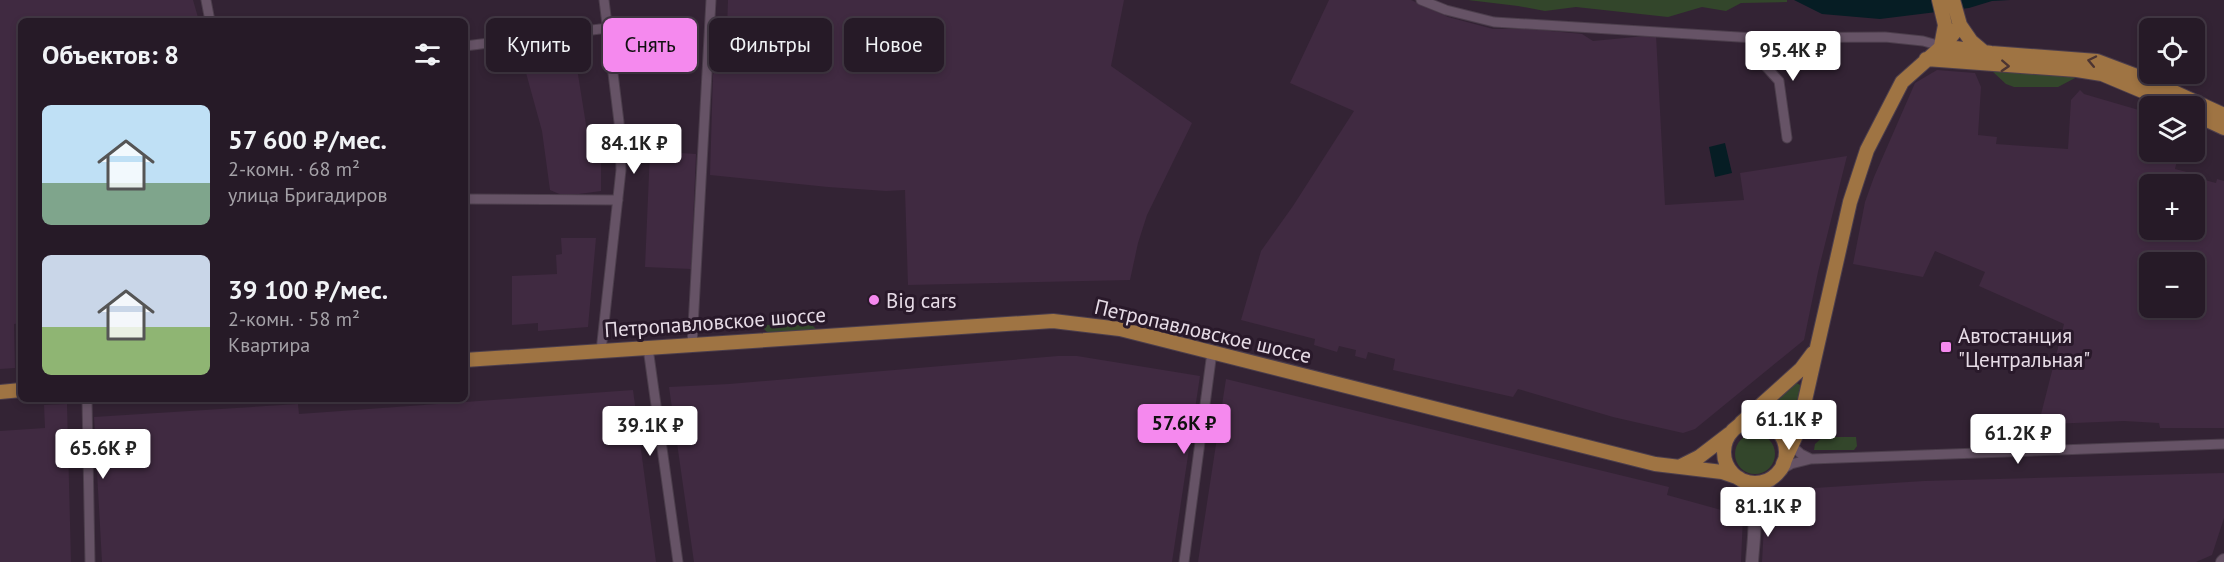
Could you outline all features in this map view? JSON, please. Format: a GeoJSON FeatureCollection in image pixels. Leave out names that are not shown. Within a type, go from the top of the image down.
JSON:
{"type":"FeatureCollection","features":[{"type":"Feature","properties":{"kind":"main road"},"geometry":{"type":"LineString","coordinates":[[1939,0],[1971,41],[1984,52]]}},
{"type":"Feature","properties":{"kind":"main road"},"geometry":{"type":"LineString","coordinates":[[1755,513],[1765,488],[1793,446],[1798,431],[1850,202],[1867,150],[1902,82],[1952,36],[1953,0]]}},
{"type":"Feature","properties":{"kind":"main road"},"geometry":{"type":"LineString","coordinates":[[1941,46],[1984,52],[2097,61],[2150,81],[2224,115]]}},
{"type":"Feature","properties":{"kind":"main road"},"geometry":{"type":"LineString","coordinates":[[1941,46],[1967,63]]}},
{"type":"Feature","properties":{"kind":"main road"},"geometry":{"type":"LineString","coordinates":[[1926,59],[2077,70],[2102,74],[2154,96]]}},
{"type":"Feature","properties":{"kind":"main road"},"geometry":{"type":"LineString","coordinates":[[2205,119],[2224,128]]}},
{"type":"Feature","properties":{"kind":"main road","name":"Петропавловское шоссе"},"geometry":{"type":"LineString","coordinates":[[468,360],[1053,321],[1120,329],[1655,464],[1722,472],[1739,478]]}},
{"type":"Feature","properties":{"kind":"main road"},"geometry":{"type":"LineString","coordinates":[[1681,466],[1700,457],[1735,429],[1802,369],[1816,349]]}},
{"type":"Feature","properties":{"kind":"main road"},"geometry":{"type":"LineString","coordinates":[[0,392],[18,390]]}},
{"type":"Feature","properties":{"kind":"main road"},"geometry":{"type":"LineString","coordinates":[[1739,478],[1760,482],[1778,471],[1785,445],[1781,436],[1766,424],[1747,422],[1735,429],[1726,441],[1724,452],[1731,471],[1748,488],[1753,500],[1755,513],[1752,562]]}},
{"type":"Feature","properties":{"kind":"street"},"geometry":{"type":"LineString","coordinates":[[206,0],[209,18]]}},
{"type":"Feature","properties":{"kind":"street"},"geometry":{"type":"LineString","coordinates":[[604,0],[607,18]]}},
{"type":"Feature","properties":{"kind":"street"},"geometry":{"type":"LineString","coordinates":[[692,345],[711,0]]}},
{"type":"Feature","properties":{"kind":"street"},"geometry":{"type":"LineString","coordinates":[[1421,0],[1446,10],[1494,22],[1755,38],[1884,37],[1923,41],[1941,46]]}},
{"type":"Feature","properties":{"kind":"street"},"geometry":{"type":"LineString","coordinates":[[468,46],[603,29]]}},
{"type":"Feature","properties":{"kind":"street"},"geometry":{"type":"LineString","coordinates":[[1755,38],[1760,60],[1779,81],[1787,138]]}},
{"type":"Feature","properties":{"kind":"street"},"geometry":{"type":"LineString","coordinates":[[601,351],[621,170],[619,122],[613,72]]}},
{"type":"Feature","properties":{"kind":"street"},"geometry":{"type":"LineString","coordinates":[[468,199],[618,200]]}},
{"type":"Feature","properties":{"kind":"street"},"geometry":{"type":"LineString","coordinates":[[648,348],[678,562]]}},
{"type":"Feature","properties":{"kind":"street"},"geometry":{"type":"LineString","coordinates":[[1184,562],[1212,352]]}},
{"type":"Feature","properties":{"kind":"street"},"geometry":{"type":"LineString","coordinates":[[87,402],[90,562]]}},
{"type":"Feature","properties":{"kind":"street"},"geometry":{"type":"LineString","coordinates":[[1781,436],[1801,454],[1811,459]]}},
{"type":"Feature","properties":{"kind":"street"},"geometry":{"type":"LineString","coordinates":[[1778,471],[1791,464],[1811,459],[2224,444]]}},
{"type":"Feature","properties":{"kind":"shaded area"},"geometry":{"type":"Polygon","coordinates":[[[0,0],[193,0],[198,18],[18,18],[18,323],[14,324],[15,368],[0,369],[0,0]]]}},
{"type":"Feature","properties":{"kind":"shaded area"},"geometry":{"type":"Polygon","coordinates":[[[728,0],[1124,0],[1111,66],[1192,123],[1147,215],[1130,280],[908,285],[905,190],[828,187],[710,175],[714,72],[832,72],[832,18],[727,18],[728,0]]]}},
{"type":"Feature","properties":{"kind":"shaded area"},"geometry":{"type":"Polygon","coordinates":[[[1329,0],[1411,0],[1448,17],[1493,29],[1530,29],[1582,34],[1593,41],[1656,35],[1665,205],[1744,200],[1740,173],[1847,156],[1818,272],[1804,340],[1695,429],[1683,433],[1613,417],[1518,389],[1513,397],[1393,370],[1395,359],[1368,352],[1366,359],[1355,356],[1356,350],[1339,346],[1337,352],[1314,345],[1315,339],[1241,320],[1261,251],[1354,111],[1290,83],[1329,0]]]}},
{"type":"Feature","properties":{"kind":"shaded area"},"geometry":{"type":"Polygon","coordinates":[[[1937,70],[1975,73],[1981,87],[1978,135],[1997,137],[1996,144],[2068,149],[2071,100],[2080,90],[2084,94],[2139,110],[2139,162],[2177,162],[2175,169],[2187,172],[2186,174],[2139,174],[2139,240],[2205,240],[2205,180],[2216,183],[2217,179],[2224,181],[2224,428],[2160,428],[2159,423],[2124,421],[2050,424],[2037,430],[2064,324],[1979,286],[1985,272],[1935,251],[1923,277],[1853,264],[1865,202],[1915,83],[1937,70]]]}},
{"type":"Feature","properties":{"kind":"shaded area"},"geometry":{"type":"Polygon","coordinates":[[[526,72],[578,72],[587,131],[601,148],[601,191],[564,196],[550,190],[542,131],[526,72]]]}},
{"type":"Feature","properties":{"kind":"shaded area"},"geometry":{"type":"Polygon","coordinates":[[[650,151],[696,154],[691,269],[645,267],[650,151]]]}},
{"type":"Feature","properties":{"kind":"shaded area"},"geometry":{"type":"Polygon","coordinates":[[[561,238],[596,238],[588,327],[538,331],[538,323],[512,325],[512,276],[557,274],[556,255],[562,254],[561,238]]]}},
{"type":"Feature","properties":{"kind":"shaded area"},"geometry":{"type":"Polygon","coordinates":[[[1077,356],[1200,376],[1172,562],[694,562],[669,387],[1077,356]]]}},
{"type":"Feature","properties":{"kind":"shaded area"},"geometry":{"type":"Polygon","coordinates":[[[1226,379],[1669,487],[1667,495],[1743,516],[1741,562],[1198,562],[1226,379]]]}},
{"type":"Feature","properties":{"kind":"shaded area"},"geometry":{"type":"Polygon","coordinates":[[[633,390],[656,562],[102,562],[94,417],[298,404],[299,414],[633,390]]]}},
{"type":"Feature","properties":{"kind":"shaded area"},"geometry":{"type":"Polygon","coordinates":[[[67,404],[71,562],[0,562],[0,431],[45,428],[44,405],[67,404]]]}},
{"type":"Feature","properties":{"kind":"shaded area"},"geometry":{"type":"Polygon","coordinates":[[[2224,473],[2224,518],[2212,555],[2196,562],[1762,562],[1765,508],[1772,497],[1783,490],[1924,481],[2224,473]]]}},
{"type":"Feature","properties":{"kind":"green space"},"geometry":{"type":"Polygon","coordinates":[[[1468,0],[1787,0],[1787,2],[1741,3],[1726,11],[1702,7],[1668,17],[1576,7],[1545,11],[1468,0]]]}},
{"type":"Feature","properties":{"kind":"green space"},"geometry":{"type":"Polygon","coordinates":[[[1992,71],[2077,77],[2058,87],[2014,87],[2006,84],[1992,71]]]}},
{"type":"Feature","properties":{"kind":"green space"},"geometry":{"type":"Polygon","coordinates":[[[811,324],[818,331],[767,332],[763,328],[765,325],[811,324]]]}},
{"type":"Feature","properties":{"kind":"green space"},"geometry":{"type":"Polygon","coordinates":[[[1795,382],[1800,385],[1800,388],[1791,432],[1776,421],[1756,416],[1795,382]]]}},
{"type":"Feature","properties":{"kind":"green space"},"geometry":{"type":"Polygon","coordinates":[[[1755,434],[1769,440],[1775,454],[1769,468],[1755,474],[1741,468],[1735,454],[1741,440],[1755,434]]]}},
{"type":"Feature","properties":{"kind":"green space"},"geometry":{"type":"Polygon","coordinates":[[[1823,437],[1856,437],[1857,446],[1854,450],[1814,450],[1815,444],[1823,437]]]}},
{"type":"Feature","properties":{"kind":"water"},"geometry":{"type":"Polygon","coordinates":[[[1794,0],[2010,0],[1992,1],[1969,8],[1880,19],[1822,14],[1794,0]]]}},
{"type":"Feature","properties":{"kind":"water"},"geometry":{"type":"Polygon","coordinates":[[[1725,143],[1732,173],[1715,177],[1709,147],[1725,143]]]}},
{"type":"Feature","properties":{"kind":"place","name":"Big cars"},"geometry":{"type":"Point","coordinates":[874,300]}},
{"type":"Feature","properties":{"kind":"place","name":"Автостанция \"Центральная\""},"geometry":{"type":"Point","coordinates":[1946,347]}}]}
